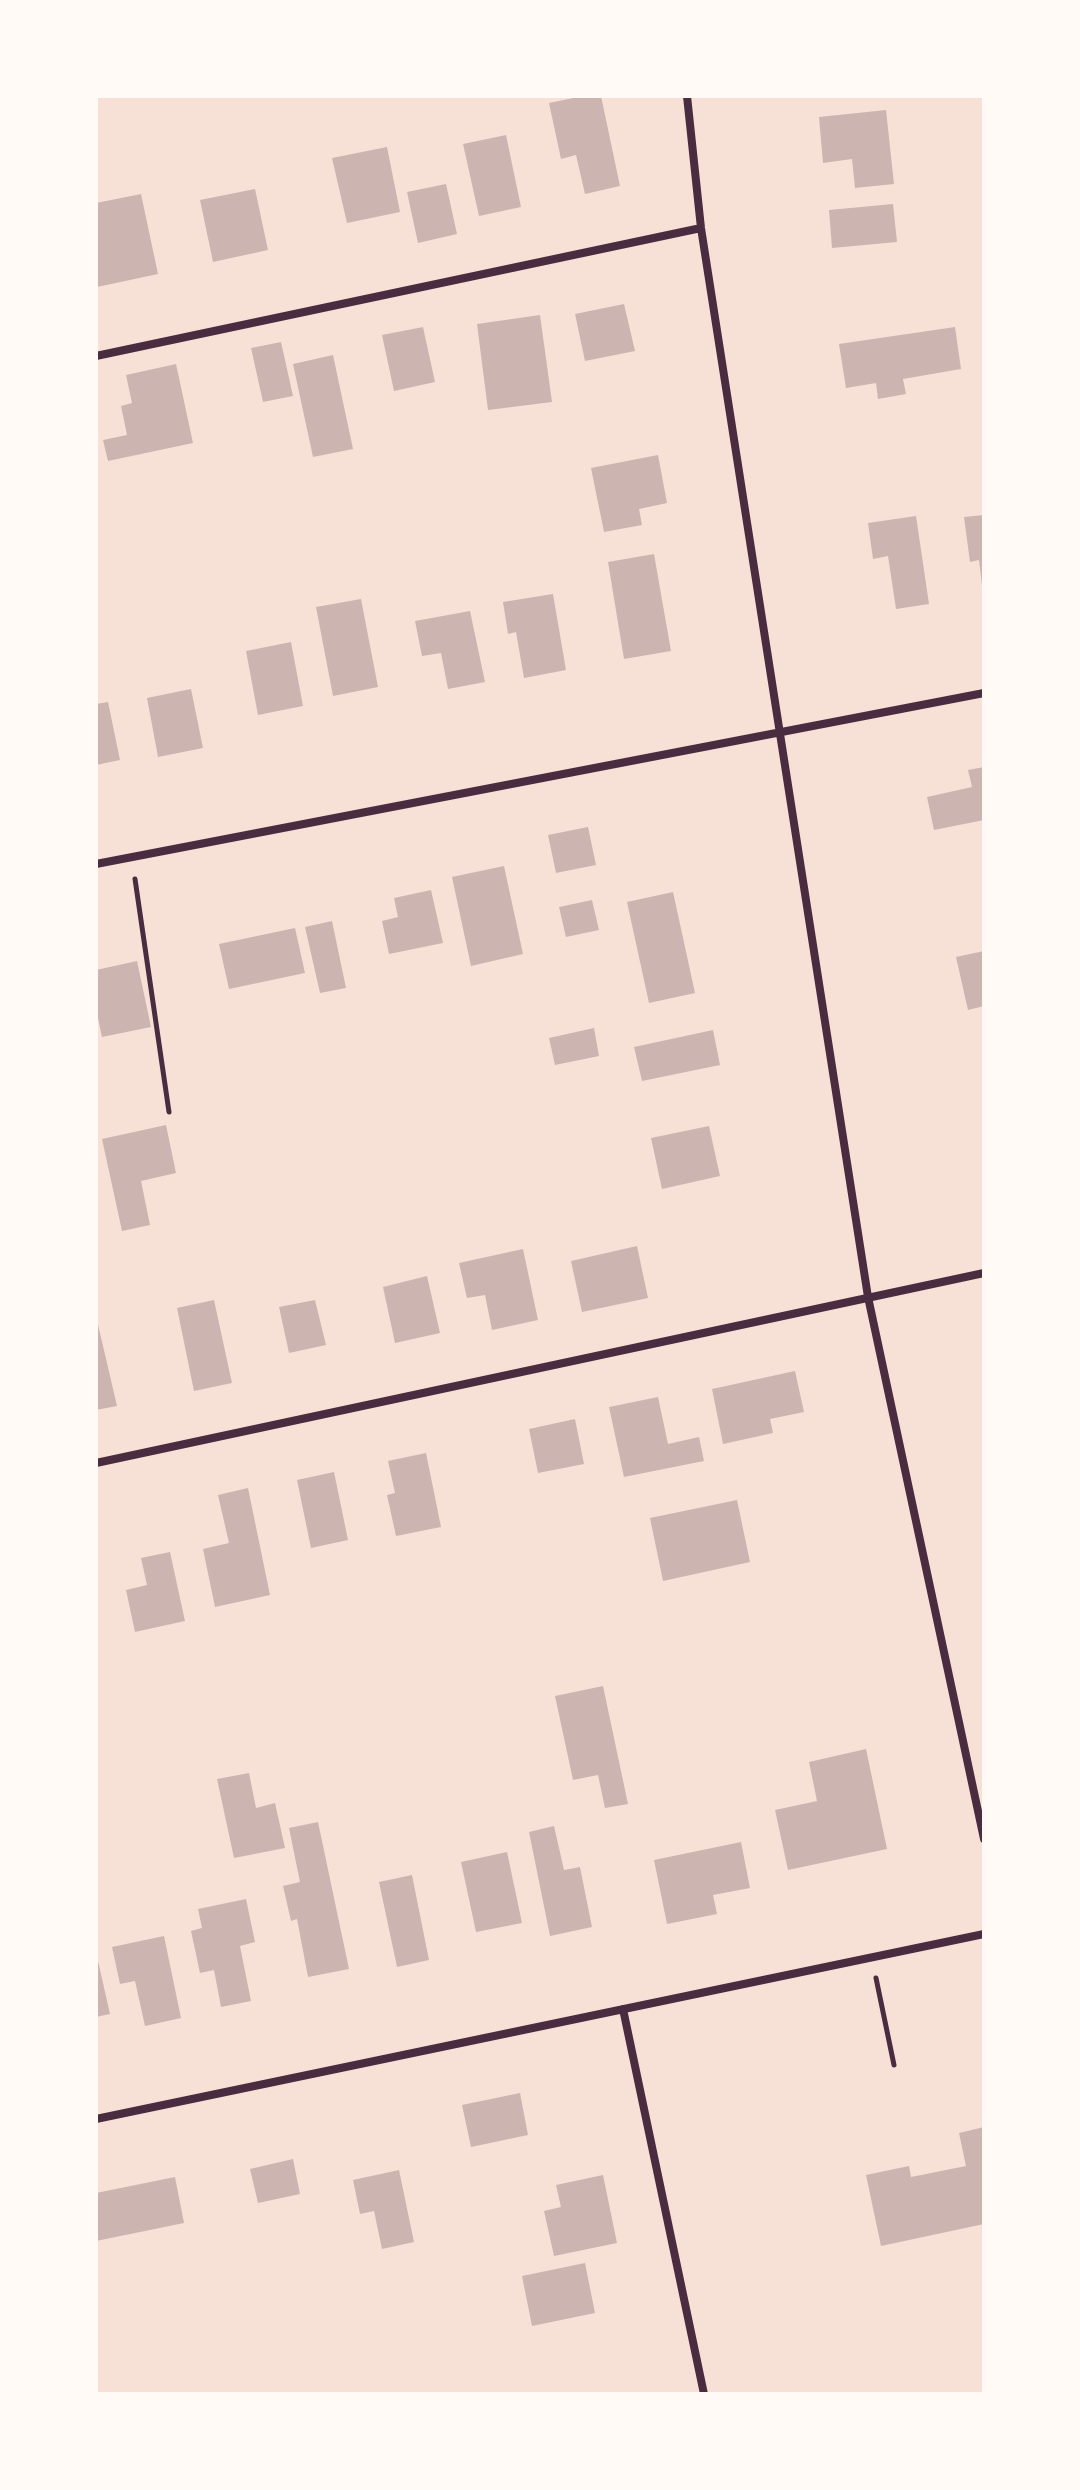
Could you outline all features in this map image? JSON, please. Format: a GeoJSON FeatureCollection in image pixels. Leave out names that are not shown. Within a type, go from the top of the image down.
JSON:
{"type":"FeatureCollection","features":[{"type":"Feature","properties":{"kind":"street"},"geometry":{"type":"LineString","coordinates":[[687,96],[701,228],[868,1297],[984,1839]]}},
{"type":"Feature","properties":{"kind":"street"},"geometry":{"type":"LineString","coordinates":[[96,356],[701,228]]}},
{"type":"Feature","properties":{"kind":"street"},"geometry":{"type":"LineString","coordinates":[[96,864],[984,693]]}},
{"type":"Feature","properties":{"kind":"street"},"geometry":{"type":"LineString","coordinates":[[96,1463],[984,1273]]}},
{"type":"Feature","properties":{"kind":"street"},"geometry":{"type":"LineString","coordinates":[[96,2119],[984,1934]]}},
{"type":"Feature","properties":{"kind":"street"},"geometry":{"type":"LineString","coordinates":[[623,2009],[704,2394]]}},
{"type":"Feature","properties":{"kind":"path"},"geometry":{"type":"LineString","coordinates":[[132,857],[169,1112]]}},
{"type":"Feature","properties":{"kind":"path"},"geometry":{"type":"LineString","coordinates":[[872,1957],[894,2065]]}},
{"type":"Feature","properties":{"kind":"building"},"geometry":{"type":"Polygon","coordinates":[[[583,96],[601,96],[620,186],[585,194],[576,155],[561,159],[549,103],[583,96]]]}},
{"type":"Feature","properties":{"kind":"building"},"geometry":{"type":"Polygon","coordinates":[[[886,110],[894,184],[855,188],[852,159],[823,163],[819,117],[886,110]]]}},
{"type":"Feature","properties":{"kind":"building"},"geometry":{"type":"Polygon","coordinates":[[[506,135],[521,207],[479,216],[463,144],[506,135]]]}},
{"type":"Feature","properties":{"kind":"building"},"geometry":{"type":"Polygon","coordinates":[[[387,147],[400,212],[347,223],[332,158],[387,147]]]}},
{"type":"Feature","properties":{"kind":"building"},"geometry":{"type":"Polygon","coordinates":[[[446,184],[457,234],[418,243],[407,192],[446,184]]]}},
{"type":"Feature","properties":{"kind":"building"},"geometry":{"type":"Polygon","coordinates":[[[255,189],[268,250],[213,262],[200,200],[255,189]]]}},
{"type":"Feature","properties":{"kind":"building"},"geometry":{"type":"Polygon","coordinates":[[[141,194],[158,274],[97,287],[96,203],[141,194]]]}},
{"type":"Feature","properties":{"kind":"building"},"geometry":{"type":"Polygon","coordinates":[[[893,204],[897,242],[832,248],[829,210],[893,204]]]}},
{"type":"Feature","properties":{"kind":"building"},"geometry":{"type":"Polygon","coordinates":[[[624,304],[635,351],[585,361],[575,314],[624,304]]]}},
{"type":"Feature","properties":{"kind":"building"},"geometry":{"type":"Polygon","coordinates":[[[540,315],[552,402],[488,410],[477,324],[540,315]]]}},
{"type":"Feature","properties":{"kind":"building"},"geometry":{"type":"Polygon","coordinates":[[[423,327],[435,382],[394,391],[382,335],[423,327]]]}},
{"type":"Feature","properties":{"kind":"building"},"geometry":{"type":"Polygon","coordinates":[[[955,327],[961,369],[903,379],[906,394],[878,399],[876,383],[846,388],[839,344],[955,327]]]}},
{"type":"Feature","properties":{"kind":"building"},"geometry":{"type":"Polygon","coordinates":[[[281,342],[293,396],[263,402],[251,348],[281,342]]]}},
{"type":"Feature","properties":{"kind":"building"},"geometry":{"type":"Polygon","coordinates":[[[333,355],[353,449],[313,457],[293,364],[333,355]]]}},
{"type":"Feature","properties":{"kind":"building"},"geometry":{"type":"Polygon","coordinates":[[[176,364],[193,443],[108,461],[103,440],[127,435],[121,406],[132,403],[126,375],[176,364]]]}},
{"type":"Feature","properties":{"kind":"building"},"geometry":{"type":"Polygon","coordinates":[[[658,455],[667,503],[639,509],[642,525],[604,532],[591,468],[658,455]]]}},
{"type":"Feature","properties":{"kind":"building"},"geometry":{"type":"Polygon","coordinates":[[[984,515],[982,585],[979,560],[970,562],[964,517],[984,515]]]}},
{"type":"Feature","properties":{"kind":"building"},"geometry":{"type":"Polygon","coordinates":[[[916,516],[929,604],[896,609],[888,556],[873,559],[868,523],[916,516]]]}},
{"type":"Feature","properties":{"kind":"building"},"geometry":{"type":"Polygon","coordinates":[[[654,554],[671,651],[624,659],[608,562],[654,554]]]}},
{"type":"Feature","properties":{"kind":"building"},"geometry":{"type":"Polygon","coordinates":[[[553,594],[566,670],[524,678],[516,632],[508,634],[503,602],[553,594]]]}},
{"type":"Feature","properties":{"kind":"building"},"geometry":{"type":"Polygon","coordinates":[[[361,599],[378,687],[333,696],[316,607],[361,599]]]}},
{"type":"Feature","properties":{"kind":"building"},"geometry":{"type":"Polygon","coordinates":[[[470,611],[485,682],[448,689],[441,653],[422,656],[415,621],[470,611]]]}},
{"type":"Feature","properties":{"kind":"building"},"geometry":{"type":"Polygon","coordinates":[[[291,642],[303,706],[258,715],[246,651],[291,642]]]}},
{"type":"Feature","properties":{"kind":"building"},"geometry":{"type":"Polygon","coordinates":[[[191,689],[203,748],[158,757],[147,698],[191,689]]]}},
{"type":"Feature","properties":{"kind":"building"},"geometry":{"type":"Polygon","coordinates":[[[108,702],[120,760],[96,765],[96,704],[108,702]]]}},
{"type":"Feature","properties":{"kind":"building"},"geometry":{"type":"Polygon","coordinates":[[[984,767],[984,820],[934,830],[927,797],[972,787],[968,770],[984,767]]]}},
{"type":"Feature","properties":{"kind":"building"},"geometry":{"type":"Polygon","coordinates":[[[588,827],[596,865],[556,873],[548,835],[588,827]]]}},
{"type":"Feature","properties":{"kind":"building"},"geometry":{"type":"Polygon","coordinates":[[[504,866],[523,954],[471,966],[452,877],[504,866]]]}},
{"type":"Feature","properties":{"kind":"building"},"geometry":{"type":"Polygon","coordinates":[[[431,890],[443,943],[389,954],[382,921],[398,917],[394,898],[431,890]]]}},
{"type":"Feature","properties":{"kind":"building"},"geometry":{"type":"Polygon","coordinates":[[[673,892],[695,993],[649,1003],[627,902],[673,892]]]}},
{"type":"Feature","properties":{"kind":"building"},"geometry":{"type":"Polygon","coordinates":[[[592,900],[599,930],[566,937],[559,907],[592,900]]]}},
{"type":"Feature","properties":{"kind":"building"},"geometry":{"type":"Polygon","coordinates":[[[332,921],[346,988],[320,993],[305,927],[332,921]]]}},
{"type":"Feature","properties":{"kind":"building"},"geometry":{"type":"Polygon","coordinates":[[[295,928],[305,973],[229,989],[219,944],[295,928]]]}},
{"type":"Feature","properties":{"kind":"building"},"geometry":{"type":"Polygon","coordinates":[[[984,951],[984,1006],[968,1010],[956,957],[984,951]]]}},
{"type":"Feature","properties":{"kind":"building"},"geometry":{"type":"Polygon","coordinates":[[[137,961],[151,1027],[102,1037],[96,1009],[96,970],[137,961]]]}},
{"type":"Feature","properties":{"kind":"building"},"geometry":{"type":"Polygon","coordinates":[[[594,1028],[599,1056],[555,1065],[549,1038],[594,1028]]]}},
{"type":"Feature","properties":{"kind":"building"},"geometry":{"type":"Polygon","coordinates":[[[713,1030],[720,1065],[642,1081],[634,1047],[713,1030]]]}},
{"type":"Feature","properties":{"kind":"building"},"geometry":{"type":"Polygon","coordinates":[[[166,1125],[176,1173],[141,1181],[150,1225],[122,1231],[102,1139],[166,1125]]]}},
{"type":"Feature","properties":{"kind":"building"},"geometry":{"type":"Polygon","coordinates":[[[709,1126],[720,1176],[662,1189],[651,1138],[709,1126]]]}},
{"type":"Feature","properties":{"kind":"building"},"geometry":{"type":"Polygon","coordinates":[[[637,1246],[648,1298],[582,1312],[571,1261],[637,1246]]]}},
{"type":"Feature","properties":{"kind":"building"},"geometry":{"type":"Polygon","coordinates":[[[523,1249],[538,1320],[492,1330],[485,1295],[467,1298],[459,1263],[523,1249]]]}},
{"type":"Feature","properties":{"kind":"building"},"geometry":{"type":"Polygon","coordinates":[[[427,1276],[440,1333],[395,1343],[383,1287],[427,1276]]]}},
{"type":"Feature","properties":{"kind":"building"},"geometry":{"type":"Polygon","coordinates":[[[214,1300],[232,1383],[194,1391],[177,1308],[214,1300]]]}},
{"type":"Feature","properties":{"kind":"building"},"geometry":{"type":"Polygon","coordinates":[[[315,1300],[326,1345],[289,1353],[279,1307],[315,1300]]]}},
{"type":"Feature","properties":{"kind":"building"},"geometry":{"type":"Polygon","coordinates":[[[96,1316],[117,1406],[96,1410],[96,1316]]]}},
{"type":"Feature","properties":{"kind":"building"},"geometry":{"type":"Polygon","coordinates":[[[795,1371],[804,1412],[770,1419],[773,1433],[723,1444],[712,1389],[795,1371]]]}},
{"type":"Feature","properties":{"kind":"building"},"geometry":{"type":"Polygon","coordinates":[[[658,1397],[668,1444],[699,1437],[704,1461],[624,1477],[609,1407],[658,1397]]]}},
{"type":"Feature","properties":{"kind":"building"},"geometry":{"type":"Polygon","coordinates":[[[575,1419],[584,1464],[538,1473],[529,1429],[575,1419]]]}},
{"type":"Feature","properties":{"kind":"building"},"geometry":{"type":"Polygon","coordinates":[[[426,1453],[441,1527],[396,1536],[387,1495],[395,1493],[388,1461],[426,1453]]]}},
{"type":"Feature","properties":{"kind":"building"},"geometry":{"type":"Polygon","coordinates":[[[334,1472],[348,1540],[311,1548],[297,1480],[334,1472]]]}},
{"type":"Feature","properties":{"kind":"building"},"geometry":{"type":"Polygon","coordinates":[[[248,1488],[270,1595],[215,1607],[203,1549],[229,1543],[218,1495],[248,1488]]]}},
{"type":"Feature","properties":{"kind":"building"},"geometry":{"type":"Polygon","coordinates":[[[737,1500],[750,1562],[663,1581],[650,1518],[737,1500]]]}},
{"type":"Feature","properties":{"kind":"building"},"geometry":{"type":"Polygon","coordinates":[[[170,1552],[185,1621],[135,1632],[126,1590],[147,1585],[141,1558],[170,1552]]]}},
{"type":"Feature","properties":{"kind":"building"},"geometry":{"type":"Polygon","coordinates":[[[603,1686],[628,1804],[605,1808],[598,1775],[573,1780],[555,1696],[603,1686]]]}},
{"type":"Feature","properties":{"kind":"building"},"geometry":{"type":"Polygon","coordinates":[[[866,1749],[887,1849],[788,1870],[775,1810],[817,1801],[809,1762],[866,1749]]]}},
{"type":"Feature","properties":{"kind":"building"},"geometry":{"type":"Polygon","coordinates":[[[249,1773],[256,1808],[275,1803],[285,1848],[234,1858],[217,1779],[249,1773]]]}},
{"type":"Feature","properties":{"kind":"building"},"geometry":{"type":"Polygon","coordinates":[[[318,1822],[349,1969],[308,1977],[297,1919],[291,1921],[283,1886],[300,1882],[289,1828],[318,1822]]]}},
{"type":"Feature","properties":{"kind":"building"},"geometry":{"type":"Polygon","coordinates":[[[554,1826],[564,1870],[580,1867],[592,1927],[550,1936],[529,1832],[554,1826]]]}},
{"type":"Feature","properties":{"kind":"building"},"geometry":{"type":"Polygon","coordinates":[[[741,1842],[750,1888],[713,1895],[717,1914],[667,1924],[654,1860],[741,1842]]]}},
{"type":"Feature","properties":{"kind":"building"},"geometry":{"type":"Polygon","coordinates":[[[507,1852],[522,1923],[476,1932],[461,1862],[507,1852]]]}},
{"type":"Feature","properties":{"kind":"building"},"geometry":{"type":"Polygon","coordinates":[[[412,1875],[429,1960],[397,1967],[379,1882],[412,1875]]]}},
{"type":"Feature","properties":{"kind":"building"},"geometry":{"type":"Polygon","coordinates":[[[246,1899],[255,1942],[240,1946],[251,2001],[221,2007],[214,1970],[200,1973],[191,1931],[202,1928],[198,1909],[246,1899]]]}},
{"type":"Feature","properties":{"kind":"building"},"geometry":{"type":"Polygon","coordinates":[[[164,1936],[181,2018],[145,2026],[135,1981],[120,1984],[112,1947],[164,1936]]]}},
{"type":"Feature","properties":{"kind":"building"},"geometry":{"type":"Polygon","coordinates":[[[96,1952],[110,2014],[96,2017],[96,1952]]]}},
{"type":"Feature","properties":{"kind":"building"},"geometry":{"type":"Polygon","coordinates":[[[520,2093],[528,2135],[471,2147],[462,2105],[520,2093]]]}},
{"type":"Feature","properties":{"kind":"building"},"geometry":{"type":"Polygon","coordinates":[[[984,2127],[984,2224],[881,2246],[866,2175],[909,2166],[911,2177],[966,2166],[959,2133],[984,2127]]]}},
{"type":"Feature","properties":{"kind":"building"},"geometry":{"type":"Polygon","coordinates":[[[293,2159],[300,2194],[258,2203],[250,2169],[293,2159]]]}},
{"type":"Feature","properties":{"kind":"building"},"geometry":{"type":"Polygon","coordinates":[[[399,2170],[414,2242],[382,2249],[374,2211],[360,2214],[353,2180],[399,2170]]]}},
{"type":"Feature","properties":{"kind":"building"},"geometry":{"type":"Polygon","coordinates":[[[603,2175],[617,2243],[554,2256],[544,2211],[561,2207],[556,2185],[603,2175]]]}},
{"type":"Feature","properties":{"kind":"building"},"geometry":{"type":"Polygon","coordinates":[[[175,2177],[184,2223],[96,2241],[96,2193],[175,2177]]]}},
{"type":"Feature","properties":{"kind":"building"},"geometry":{"type":"Polygon","coordinates":[[[585,2263],[595,2313],[532,2326],[522,2276],[585,2263]]]}}]}
